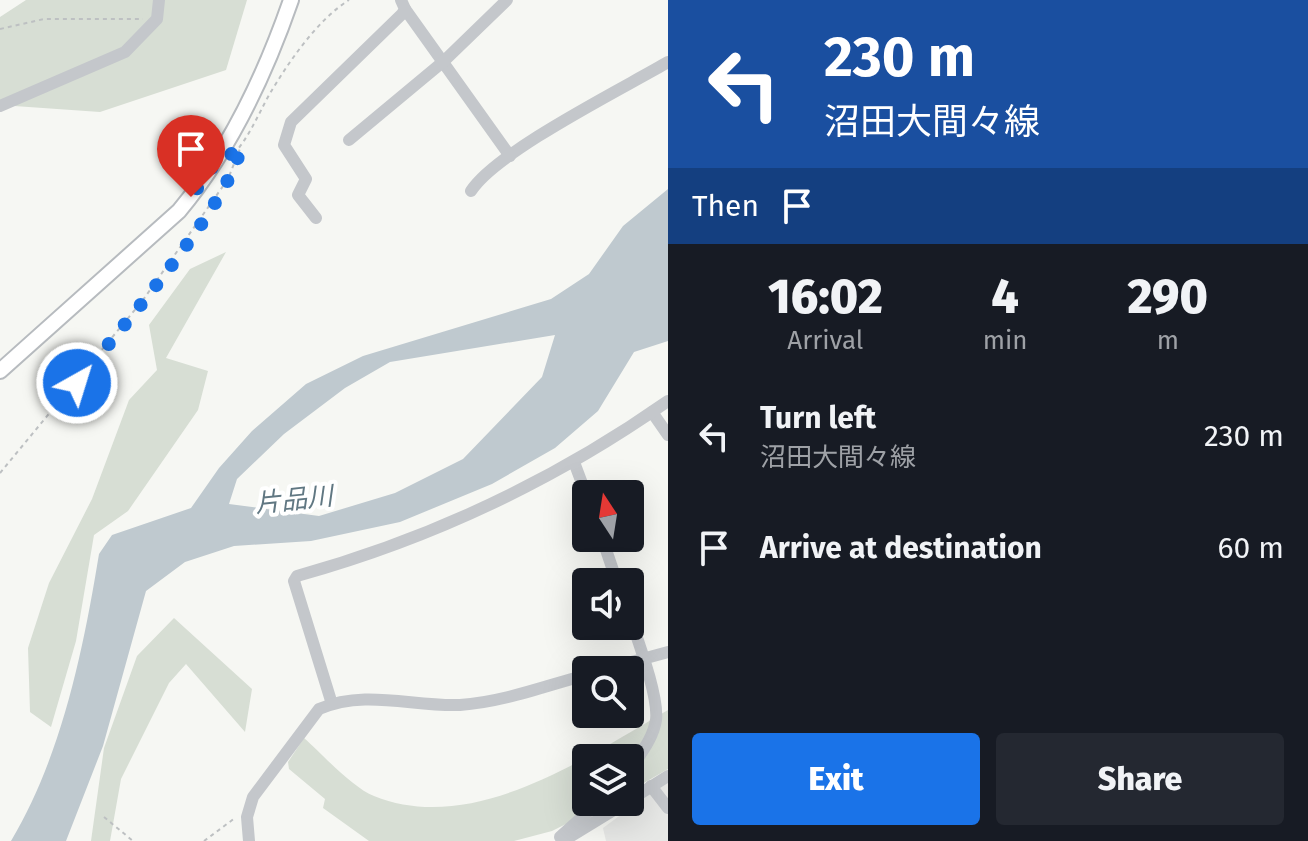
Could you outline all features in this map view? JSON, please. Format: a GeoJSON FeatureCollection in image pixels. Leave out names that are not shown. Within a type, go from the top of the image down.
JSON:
{"type":"FeatureCollection","features":[{"type":"Feature","properties":{"kind":"main road"},"geometry":{"type":"LineString","coordinates":[[0,371],[179,211],[203,182],[237,124],[291,0]]}},
{"type":"Feature","properties":{"kind":"street"},"geometry":{"type":"LineString","coordinates":[[0,106],[125,52],[157,19],[159,0]]}},
{"type":"Feature","properties":{"kind":"street"},"geometry":{"type":"LineString","coordinates":[[349,140],[444,61],[507,0]]}},
{"type":"Feature","properties":{"kind":"street"},"geometry":{"type":"LineString","coordinates":[[316,218],[298,195],[306,179],[284,145],[291,122],[403,4],[510,156]]}},
{"type":"Feature","properties":{"kind":"street"},"geometry":{"type":"LineString","coordinates":[[471,191],[485,175],[510,156],[668,62]]}},
{"type":"Feature","properties":{"kind":"street"},"geometry":{"type":"LineString","coordinates":[[332,704],[294,581],[297,576],[371,555],[510,497],[574,462],[668,401]]}},
{"type":"Feature","properties":{"kind":"street"},"geometry":{"type":"LineString","coordinates":[[652,412],[668,435]]}},
{"type":"Feature","properties":{"kind":"street"},"geometry":{"type":"LineString","coordinates":[[574,462],[581,480]]}},
{"type":"Feature","properties":{"kind":"street"},"geometry":{"type":"LineString","coordinates":[[644,749],[657,718],[644,657],[668,652]]}},
{"type":"Feature","properties":{"kind":"street"},"geometry":{"type":"LineString","coordinates":[[249,841],[247,817],[259,786],[305,723],[319,709],[370,698],[456,705],[487,702],[572,679]]}},
{"type":"Feature","properties":{"kind":"street"},"geometry":{"type":"LineString","coordinates":[[644,791],[668,776]]}},
{"type":"Feature","properties":{"kind":"street"},"geometry":{"type":"LineString","coordinates":[[651,786],[668,808]]}},
{"type":"Feature","properties":{"kind":"street"},"geometry":{"type":"LineString","coordinates":[[561,841],[585,816]]}},
{"type":"Feature","properties":{"kind":"street"},"geometry":{"type":"LineString","coordinates":[[561,841],[603,816]]}},
{"type":"Feature","properties":{"kind":"path"},"geometry":{"type":"LineString","coordinates":[[234,153],[252,133],[272,91],[331,13],[349,0]]}},
{"type":"Feature","properties":{"kind":"path"},"geometry":{"type":"LineString","coordinates":[[0,29],[44,19],[157,19]]}},
{"type":"Feature","properties":{"kind":"path"},"geometry":{"type":"LineString","coordinates":[[0,473],[143,300],[228,179],[241,146]]}},
{"type":"Feature","properties":{"kind":"path"},"geometry":{"type":"LineString","coordinates":[[104,817],[133,841]]}},
{"type":"Feature","properties":{"kind":"path"},"geometry":{"type":"LineString","coordinates":[[204,841],[233,820],[247,817]]}},
{"type":"Feature","properties":{"kind":"shaded area"},"geometry":{"type":"Polygon","coordinates":[[[26,0],[247,0],[226,70],[100,112],[0,105],[0,17],[26,0]]]}},
{"type":"Feature","properties":{"kind":"shaded area"},"geometry":{"type":"Polygon","coordinates":[[[668,189],[668,341],[634,352],[598,411],[555,448],[492,484],[400,522],[311,541],[234,546],[185,562],[146,591],[103,746],[66,841],[11,841],[29,808],[57,738],[78,665],[99,554],[112,535],[191,508],[219,468],[252,431],[306,384],[363,356],[551,299],[589,274],[623,226],[668,189]],[[555,335],[390,362],[345,388],[284,434],[237,479],[229,504],[319,516],[395,493],[463,459],[542,377],[555,335]]]}},
{"type":"Feature","properties":{"kind":"shaded area"},"geometry":{"type":"Polygon","coordinates":[[[226,252],[166,358],[208,371],[198,410],[128,511],[94,535],[76,641],[51,727],[30,712],[28,648],[49,583],[92,499],[129,400],[157,370],[149,325],[190,269],[226,252]]]}},
{"type":"Feature","properties":{"kind":"shaded area"},"geometry":{"type":"Polygon","coordinates":[[[174,618],[252,689],[245,732],[186,664],[169,683],[121,779],[110,841],[91,841],[104,748],[137,656],[174,618]]]}},
{"type":"Feature","properties":{"kind":"shaded area"},"geometry":{"type":"Polygon","coordinates":[[[668,710],[668,769],[644,783],[644,744],[610,744],[637,728],[644,728],[644,724],[668,710]]]}},
{"type":"Feature","properties":{"kind":"shaded area"},"geometry":{"type":"Polygon","coordinates":[[[304,738],[366,792],[412,806],[450,806],[489,799],[572,765],[572,816],[582,816],[552,831],[514,841],[369,841],[323,808],[325,799],[289,769],[288,762],[304,738]]]}},
{"type":"Feature","properties":{"kind":"shaded area"},"geometry":{"type":"Polygon","coordinates":[[[668,780],[668,841],[606,841],[603,828],[619,816],[644,816],[644,798],[668,780]]]}},
{"type":"Feature","properties":{"kind":"route"},"geometry":{"type":"LineString","coordinates":[[77,383],[199,224],[228,179],[241,146],[222,162],[215,163],[191,197]]}},
{"type":"Feature","properties":{"kind":"water label","name":"片品川"},"geometry":{"type":"Point","coordinates":[294,500]}}]}
